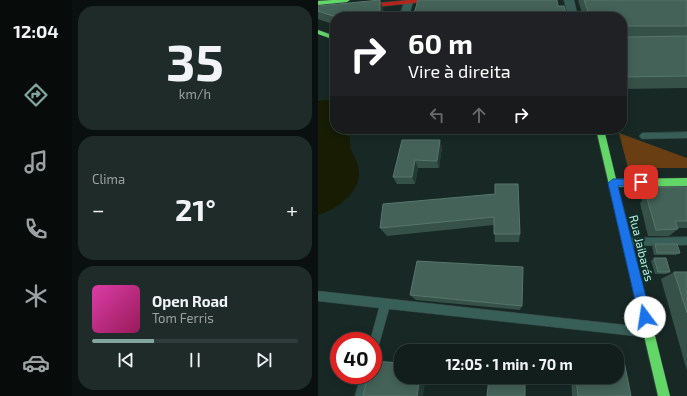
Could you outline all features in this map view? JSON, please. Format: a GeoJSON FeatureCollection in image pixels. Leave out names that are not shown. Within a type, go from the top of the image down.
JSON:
{"type":"FeatureCollection","features":[{"type":"Feature","properties":{"kind":"main road"},"geometry":{"type":"LineString","coordinates":[[318,3],[347,0]]}},
{"type":"Feature","properties":{"kind":"main road"},"geometry":{"type":"LineString","coordinates":[[318,11],[424,0]]}},
{"type":"Feature","properties":{"kind":"main road"},"geometry":{"type":"LineString","coordinates":[[318,32],[330,36]]}},
{"type":"Feature","properties":{"kind":"main road","name":"Rua Jaibarás"},"geometry":{"type":"LineString","coordinates":[[601,134],[664,396]]}},
{"type":"Feature","properties":{"kind":"main road"},"geometry":{"type":"LineString","coordinates":[[613,183],[687,182]]}},
{"type":"Feature","properties":{"kind":"street"},"geometry":{"type":"LineString","coordinates":[[569,0],[572,12]]}},
{"type":"Feature","properties":{"kind":"street"},"geometry":{"type":"LineString","coordinates":[[405,12],[408,2]]}},
{"type":"Feature","properties":{"kind":"lane"},"geometry":{"type":"LineString","coordinates":[[642,136],[687,135]]}},
{"type":"Feature","properties":{"kind":"lane"},"geometry":{"type":"LineString","coordinates":[[627,242],[687,241]]}},
{"type":"Feature","properties":{"kind":"lane"},"geometry":{"type":"LineString","coordinates":[[318,296],[649,332]]}},
{"type":"Feature","properties":{"kind":"lane"},"geometry":{"type":"LineString","coordinates":[[377,332],[384,304]]}},
{"type":"Feature","properties":{"kind":"lane"},"geometry":{"type":"LineString","coordinates":[[361,396],[364,384]]}},
{"type":"Feature","properties":{"kind":"shaded area"},"geometry":{"type":"Polygon","coordinates":[[[330,100],[330,134],[348,134],[346,135],[350,137],[350,147],[357,162],[359,175],[358,183],[348,197],[334,208],[318,215],[318,101],[330,100]]]}},
{"type":"Feature","properties":{"kind":"shaded area"},"geometry":{"type":"Polygon","coordinates":[[[619,134],[687,158],[687,168],[628,168],[619,134]]]}},
{"type":"Feature","properties":{"kind":"building"},"geometry":{"type":"Polygon","coordinates":[[[380,0],[380,12],[330,12],[330,15],[318,11],[318,6],[380,0]]]}},
{"type":"Feature","properties":{"kind":"building"},"geometry":{"type":"Polygon","coordinates":[[[418,0],[557,0],[558,6],[564,6],[566,12],[414,12],[418,0]]]}},
{"type":"Feature","properties":{"kind":"building"},"geometry":{"type":"Polygon","coordinates":[[[584,0],[687,0],[687,26],[627,26],[627,12],[588,12],[584,0]]]}},
{"type":"Feature","properties":{"kind":"building"},"geometry":{"type":"Polygon","coordinates":[[[687,36],[687,76],[627,77],[627,37],[687,36]]]}},
{"type":"Feature","properties":{"kind":"building"},"geometry":{"type":"Polygon","coordinates":[[[402,140],[440,140],[437,161],[415,160],[412,177],[393,177],[402,140]]]}},
{"type":"Feature","properties":{"kind":"building"},"geometry":{"type":"Polygon","coordinates":[[[495,184],[518,184],[520,234],[494,234],[494,217],[380,228],[383,204],[495,194],[495,184]]]}},
{"type":"Feature","properties":{"kind":"building"},"geometry":{"type":"Polygon","coordinates":[[[647,187],[687,187],[687,221],[675,221],[678,229],[656,230],[646,195],[649,195],[647,187]]]}},
{"type":"Feature","properties":{"kind":"building"},"geometry":{"type":"Polygon","coordinates":[[[655,244],[677,244],[680,253],[657,253],[655,244]]]}},
{"type":"Feature","properties":{"kind":"building"},"geometry":{"type":"Polygon","coordinates":[[[654,258],[666,258],[670,272],[658,272],[654,258]]]}},
{"type":"Feature","properties":{"kind":"building"},"geometry":{"type":"Polygon","coordinates":[[[417,261],[523,267],[522,306],[410,295],[417,261]]]}},
{"type":"Feature","properties":{"kind":"building"},"geometry":{"type":"Polygon","coordinates":[[[674,272],[687,272],[687,313],[674,272]]]}},
{"type":"Feature","properties":{"kind":"building"},"geometry":{"type":"Polygon","coordinates":[[[624,361],[631,396],[578,396],[577,384],[624,384],[624,361]]]}},
{"type":"Feature","properties":{"kind":"building"},"geometry":{"type":"Polygon","coordinates":[[[382,362],[394,362],[394,384],[419,384],[417,396],[363,396],[366,384],[382,384],[382,362]]]}},
{"type":"Feature","properties":{"kind":"building"},"geometry":{"type":"Polygon","coordinates":[[[488,384],[525,384],[525,396],[487,396],[488,384]]]}},
{"type":"Feature","properties":{"kind":"traffic: fast"},"geometry":{"type":"LineString","coordinates":[[318,3],[347,0]]}},
{"type":"Feature","properties":{"kind":"traffic: fast"},"geometry":{"type":"LineString","coordinates":[[318,32],[330,36]]}},
{"type":"Feature","properties":{"kind":"traffic: fast"},"geometry":{"type":"LineString","coordinates":[[601,134],[664,396]]}},
{"type":"Feature","properties":{"kind":"traffic: fast"},"geometry":{"type":"LineString","coordinates":[[613,183],[687,182]]}},
{"type":"Feature","properties":{"kind":"traffic: jam"},"geometry":{"type":"LineString","coordinates":[[318,11],[424,0]]}},
{"type":"Feature","properties":{"kind":"route"},"geometry":{"type":"LineString","coordinates":[[641,182],[613,183],[645,317]]}}]}
